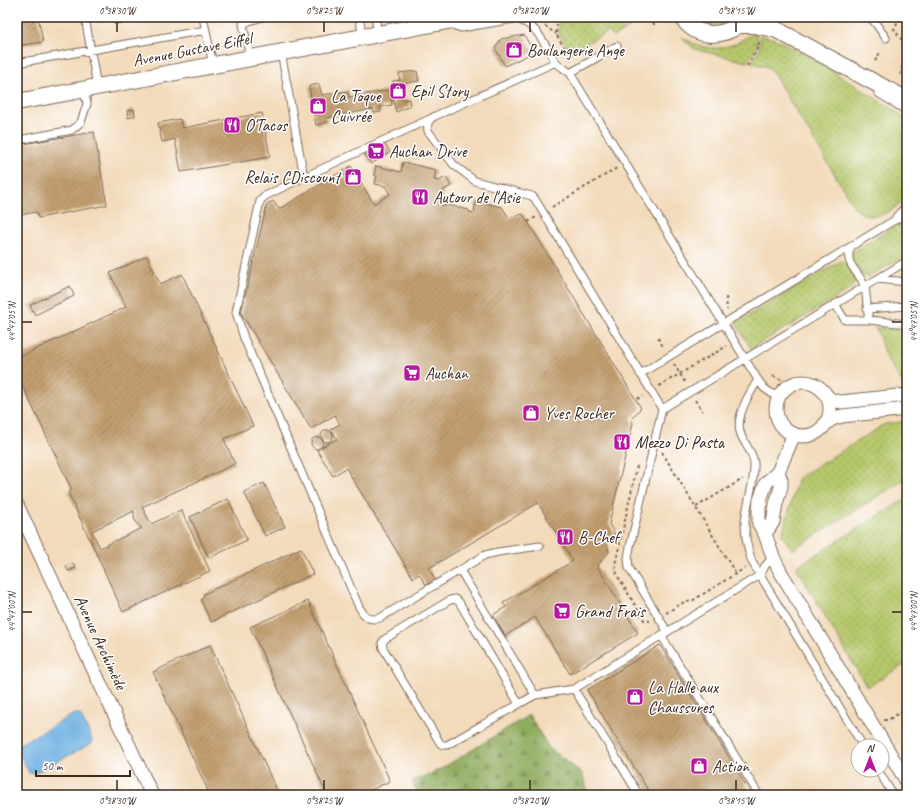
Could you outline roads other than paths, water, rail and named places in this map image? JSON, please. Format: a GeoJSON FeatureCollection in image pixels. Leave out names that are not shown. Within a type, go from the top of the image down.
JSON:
{"type":"FeatureCollection","features":[{"type":"Feature","properties":{"kind":"street","name":"Avenue Gustave Eiffel"},"geometry":{"type":"LineString","coordinates":[[17,102],[469,17]]}},
{"type":"Feature","properties":{"kind":"street"},"geometry":{"type":"LineString","coordinates":[[682,17],[695,29],[706,33],[718,34],[730,31],[744,21],[775,30],[907,100]]}},
{"type":"Feature","properties":{"kind":"street"},"geometry":{"type":"LineString","coordinates":[[774,17],[904,82]]}},
{"type":"Feature","properties":{"kind":"street"},"geometry":{"type":"LineString","coordinates":[[879,84],[898,89],[907,94]]}},
{"type":"Feature","properties":{"kind":"street"},"geometry":{"type":"LineString","coordinates":[[907,395],[841,402],[832,400],[814,385],[798,383],[783,391],[778,398],[776,411],[780,423],[786,430],[802,436],[811,435],[832,419],[842,416],[907,409]]}},
{"type":"Feature","properties":{"kind":"street"},"geometry":{"type":"LineString","coordinates":[[824,425],[828,418],[829,411],[829,403],[826,396]]}},
{"type":"Feature","properties":{"kind":"street"},"geometry":{"type":"LineString","coordinates":[[794,434],[778,472],[781,487],[773,522],[766,534],[773,557],[907,782]]}},
{"type":"Feature","properties":{"kind":"street","name":"Avenue Archimède"},"geometry":{"type":"LineString","coordinates":[[17,505],[152,795]]}},
{"type":"Feature","properties":{"kind":"lane"},"geometry":{"type":"LineString","coordinates":[[17,137],[24,139],[72,130],[81,122],[91,88],[91,50],[85,17]]}},
{"type":"Feature","properties":{"kind":"lane"},"geometry":{"type":"LineString","coordinates":[[203,17],[213,65]]}},
{"type":"Feature","properties":{"kind":"lane"},"geometry":{"type":"LineString","coordinates":[[250,58],[243,24],[249,19],[263,17]]}},
{"type":"Feature","properties":{"kind":"lane"},"geometry":{"type":"LineString","coordinates":[[359,17],[370,36]]}},
{"type":"Feature","properties":{"kind":"lane"},"geometry":{"type":"LineString","coordinates":[[370,36],[374,17]]}},
{"type":"Feature","properties":{"kind":"lane"},"geometry":{"type":"LineString","coordinates":[[868,17],[873,20],[886,38]]}},
{"type":"Feature","properties":{"kind":"lane"},"geometry":{"type":"LineString","coordinates":[[443,22],[461,28],[515,19],[532,26],[556,62],[570,73],[744,359],[764,388],[778,398]]}},
{"type":"Feature","properties":{"kind":"lane"},"geometry":{"type":"LineString","coordinates":[[17,63],[206,30]]}},
{"type":"Feature","properties":{"kind":"lane"},"geometry":{"type":"LineString","coordinates":[[570,73],[617,46]]}},
{"type":"Feature","properties":{"kind":"lane"},"geometry":{"type":"LineString","coordinates":[[281,52],[304,177]]}},
{"type":"Feature","properties":{"kind":"lane"},"geometry":{"type":"LineString","coordinates":[[540,546],[485,555],[380,618],[372,620],[365,616],[359,607],[244,338],[236,312],[260,201],[265,196],[556,62]]}},
{"type":"Feature","properties":{"kind":"lane"},"geometry":{"type":"LineString","coordinates":[[858,73],[872,90],[907,111]]}},
{"type":"Feature","properties":{"kind":"lane"},"geometry":{"type":"LineString","coordinates":[[430,119],[427,125],[428,131],[454,165],[467,176],[475,181],[532,196],[535,199],[662,410],[630,547],[628,563],[629,568],[659,617],[664,633],[759,795]]}},
{"type":"Feature","properties":{"kind":"lane"},"geometry":{"type":"LineString","coordinates":[[893,220],[907,205]]}},
{"type":"Feature","properties":{"kind":"lane"},"geometry":{"type":"LineString","coordinates":[[640,374],[893,220],[907,214]]}},
{"type":"Feature","properties":{"kind":"lane"},"geometry":{"type":"LineString","coordinates":[[853,245],[848,253],[848,260],[864,286],[869,320]]}},
{"type":"Feature","properties":{"kind":"lane"},"geometry":{"type":"LineString","coordinates":[[662,410],[907,261]]}},
{"type":"Feature","properties":{"kind":"lane"},"geometry":{"type":"LineString","coordinates":[[876,279],[907,282]]}},
{"type":"Feature","properties":{"kind":"lane"},"geometry":{"type":"LineString","coordinates":[[835,304],[845,320],[869,320],[907,324]]}},
{"type":"Feature","properties":{"kind":"lane"},"geometry":{"type":"LineString","coordinates":[[867,309],[907,306]]}},
{"type":"Feature","properties":{"kind":"lane"},"geometry":{"type":"LineString","coordinates":[[758,380],[747,398],[738,422],[741,434],[753,457],[754,472],[745,521],[746,542],[752,562],[858,738]]}},
{"type":"Feature","properties":{"kind":"lane"},"geometry":{"type":"LineString","coordinates":[[519,704],[459,602],[455,600],[450,600],[382,643],[383,648],[440,743],[443,746],[447,746],[535,695],[574,689],[760,575],[765,566],[773,557]]}},
{"type":"Feature","properties":{"kind":"lane"},"geometry":{"type":"LineString","coordinates":[[460,570],[535,695]]}},
{"type":"Feature","properties":{"kind":"lane"},"geometry":{"type":"LineString","coordinates":[[574,689],[639,795]]}},
{"type":"Feature","properties":{"kind":"lane"},"geometry":{"type":"LineString","coordinates":[[882,778],[892,795]]}},
{"type":"Feature","properties":{"kind":"water"},"geometry":{"type":"Polygon","coordinates":[[[74,714],[80,714],[92,739],[91,744],[35,773],[29,773],[17,749],[18,745],[74,714]]]}},
{"type":"Feature","properties":{"kind":"place","name":"Boulangerie Ange"},"geometry":{"type":"Point","coordinates":[514,50]}},
{"type":"Feature","properties":{"kind":"place","name":"Epil Story"},"geometry":{"type":"Point","coordinates":[398,91]}},
{"type":"Feature","properties":{"kind":"place","name":"La Toque Cuivrée"},"geometry":{"type":"Point","coordinates":[318,106]}},
{"type":"Feature","properties":{"kind":"place","name":"O'Tacos"},"geometry":{"type":"Point","coordinates":[232,125]}},
{"type":"Feature","properties":{"kind":"place","name":"Auchan Drive"},"geometry":{"type":"Point","coordinates":[376,151]}},
{"type":"Feature","properties":{"kind":"place","name":"Relais CDiscount"},"geometry":{"type":"Point","coordinates":[353,177]}},
{"type":"Feature","properties":{"kind":"place","name":"Autour de l'Asie"},"geometry":{"type":"Point","coordinates":[420,197]}},
{"type":"Feature","properties":{"kind":"place","name":"Auchan"},"geometry":{"type":"Point","coordinates":[412,373]}},
{"type":"Feature","properties":{"kind":"place","name":"Yves Rocher"},"geometry":{"type":"Point","coordinates":[531,413]}},
{"type":"Feature","properties":{"kind":"place","name":"Mezzo Di Pasta"},"geometry":{"type":"Point","coordinates":[622,442]}},
{"type":"Feature","properties":{"kind":"place","name":"B-Chef"},"geometry":{"type":"Point","coordinates":[565,537]}},
{"type":"Feature","properties":{"kind":"place","name":"Grand Frais"},"geometry":{"type":"Point","coordinates":[562,611]}},
{"type":"Feature","properties":{"kind":"place","name":"La Halle aux Chaussures"},"geometry":{"type":"Point","coordinates":[635,697]}},
{"type":"Feature","properties":{"kind":"place","name":"Action"},"geometry":{"type":"Point","coordinates":[699,766]}}]}
